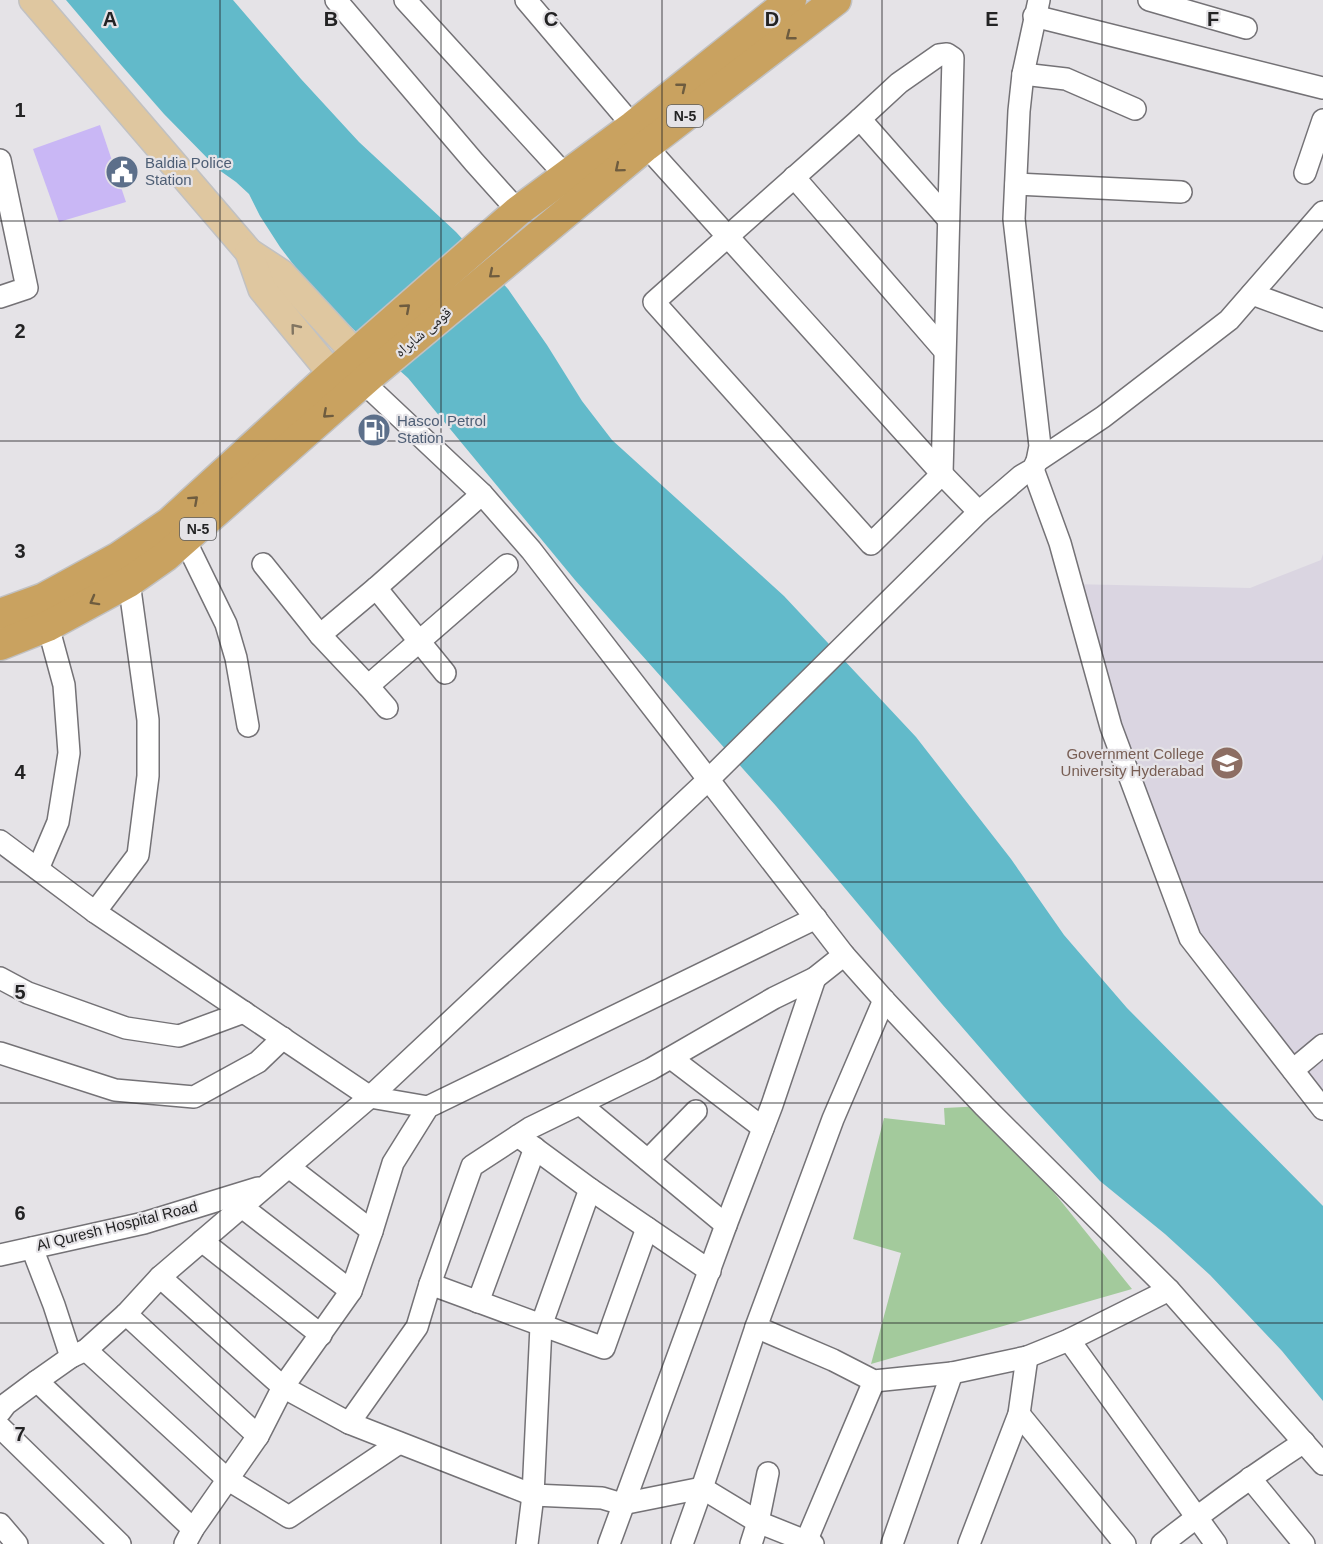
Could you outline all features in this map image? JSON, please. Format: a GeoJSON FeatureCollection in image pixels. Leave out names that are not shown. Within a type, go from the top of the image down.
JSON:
{"type":"FeatureCollection","features":[{"type":"Feature","properties":{"kind":"highway","name":"قومی شاہراہ"},"geometry":{"type":"LineString","coordinates":[[0,645],[48,626],[129,582],[332,374],[363,364],[538,237],[639,136],[791,0]]}},
{"type":"Feature","properties":{"kind":"highway","name":"قومی شاہراہ"},"geometry":{"type":"LineString","coordinates":[[0,614],[44,598],[119,557],[177,532],[363,364],[518,211],[566,176],[639,136],[836,0]]}},
{"type":"Feature","properties":{"kind":"main road"},"geometry":{"type":"LineString","coordinates":[[33,0],[249,252],[281,273],[363,364]]}},
{"type":"Feature","properties":{"kind":"main road"},"geometry":{"type":"LineString","coordinates":[[249,252],[262,289],[332,374]]}},
{"type":"Feature","properties":{"kind":"street"},"geometry":{"type":"LineString","coordinates":[[336,0],[518,211]]}},
{"type":"Feature","properties":{"kind":"street"},"geometry":{"type":"LineString","coordinates":[[405,0],[566,176]]}},
{"type":"Feature","properties":{"kind":"street"},"geometry":{"type":"LineString","coordinates":[[526,0],[639,136],[942,474],[979,512]]}},
{"type":"Feature","properties":{"kind":"street"},"geometry":{"type":"LineString","coordinates":[[1149,0],[1246,28]]}},
{"type":"Feature","properties":{"kind":"street"},"geometry":{"type":"LineString","coordinates":[[1323,88],[1036,8],[1018,111],[1014,219],[1040,446],[1035,465],[1060,543],[1111,727],[1191,938],[1323,1109]]}},
{"type":"Feature","properties":{"kind":"street"},"geometry":{"type":"LineString","coordinates":[[947,54],[953,58],[942,474],[871,544],[654,302],[794,177],[899,83],[939,55],[947,54]]}},
{"type":"Feature","properties":{"kind":"street"},"geometry":{"type":"LineString","coordinates":[[1023,74],[1066,79],[1135,109]]}},
{"type":"Feature","properties":{"kind":"street"},"geometry":{"type":"LineString","coordinates":[[860,119],[948,219]]}},
{"type":"Feature","properties":{"kind":"street"},"geometry":{"type":"LineString","coordinates":[[1305,173],[1323,120]]}},
{"type":"Feature","properties":{"kind":"street"},"geometry":{"type":"LineString","coordinates":[[0,160],[27,288],[0,297]]}},
{"type":"Feature","properties":{"kind":"street"},"geometry":{"type":"LineString","coordinates":[[794,177],[944,350]]}},
{"type":"Feature","properties":{"kind":"street"},"geometry":{"type":"LineString","coordinates":[[1016,184],[1181,192]]}},
{"type":"Feature","properties":{"kind":"street"},"geometry":{"type":"LineString","coordinates":[[0,1412],[6,1404],[78,1353],[126,1314],[160,1277],[370,1097],[708,780],[979,512],[1035,465],[1103,417],[1229,320],[1323,212]]}},
{"type":"Feature","properties":{"kind":"street"},"geometry":{"type":"LineString","coordinates":[[1252,294],[1323,320]]}},
{"type":"Feature","properties":{"kind":"street"},"geometry":{"type":"LineString","coordinates":[[363,364],[531,550],[844,956],[984,1106],[1169,1290],[1323,1464]]}},
{"type":"Feature","properties":{"kind":"street"},"geometry":{"type":"LineString","coordinates":[[320,635],[482,494]]}},
{"type":"Feature","properties":{"kind":"street"},"geometry":{"type":"LineString","coordinates":[[177,532],[226,624],[236,658],[248,726]]}},
{"type":"Feature","properties":{"kind":"street"},"geometry":{"type":"LineString","coordinates":[[263,564],[320,635],[387,708]]}},
{"type":"Feature","properties":{"kind":"street"},"geometry":{"type":"LineString","coordinates":[[368,686],[507,565]]}},
{"type":"Feature","properties":{"kind":"street"},"geometry":{"type":"LineString","coordinates":[[95,912],[138,855],[148,776],[148,720],[129,582]]}},
{"type":"Feature","properties":{"kind":"street"},"geometry":{"type":"LineString","coordinates":[[376,588],[445,674]]}},
{"type":"Feature","properties":{"kind":"street"},"geometry":{"type":"LineString","coordinates":[[38,869],[58,822],[69,753],[63,685],[48,626]]}},
{"type":"Feature","properties":{"kind":"street"},"geometry":{"type":"LineString","coordinates":[[3,849],[38,869],[95,912],[370,1097],[428,1107]]}},
{"type":"Feature","properties":{"kind":"street"},"geometry":{"type":"LineString","coordinates":[[38,1381],[189,1537],[258,1436],[283,1387],[351,1292],[393,1163],[428,1107],[816,918]]}},
{"type":"Feature","properties":{"kind":"street"},"geometry":{"type":"LineString","coordinates":[[478,1302],[530,1128],[651,1069],[774,998],[815,978],[844,956]]}},
{"type":"Feature","properties":{"kind":"street"},"geometry":{"type":"LineString","coordinates":[[0,978],[35,996],[126,1028],[179,1036],[244,1012]]}},
{"type":"Feature","properties":{"kind":"street"},"geometry":{"type":"LineString","coordinates":[[609,1544],[763,1128],[815,978]]}},
{"type":"Feature","properties":{"kind":"street"},"geometry":{"type":"LineString","coordinates":[[682,1544],[756,1326],[833,1119],[884,1000]]}},
{"type":"Feature","properties":{"kind":"street"},"geometry":{"type":"LineString","coordinates":[[0,1053],[115,1090],[194,1097],[258,1062],[283,1038]]}},
{"type":"Feature","properties":{"kind":"street"},"geometry":{"type":"LineString","coordinates":[[1293,1070],[1323,1045]]}},
{"type":"Feature","properties":{"kind":"street"},"geometry":{"type":"LineString","coordinates":[[670,1058],[763,1128]]}},
{"type":"Feature","properties":{"kind":"street"},"geometry":{"type":"LineString","coordinates":[[580,1104],[726,1225]]}},
{"type":"Feature","properties":{"kind":"street"},"geometry":{"type":"LineString","coordinates":[[648,1160],[696,1111]]}},
{"type":"Feature","properties":{"kind":"street"},"geometry":{"type":"LineString","coordinates":[[527,1142],[590,1189],[710,1271]]}},
{"type":"Feature","properties":{"kind":"street"},"geometry":{"type":"LineString","coordinates":[[349,1423],[417,1327],[472,1166],[527,1142]]}},
{"type":"Feature","properties":{"kind":"street"},"geometry":{"type":"LineString","coordinates":[[289,1167],[372,1231]]}},
{"type":"Feature","properties":{"kind":"street","name":"Al Quresh Hospital Road"},"geometry":{"type":"LineString","coordinates":[[0,1255],[144,1223],[267,1185]]}},
{"type":"Feature","properties":{"kind":"street"},"geometry":{"type":"LineString","coordinates":[[527,1544],[533,1495],[541,1326],[590,1189]]}},
{"type":"Feature","properties":{"kind":"street"},"geometry":{"type":"LineString","coordinates":[[242,1207],[351,1292]]}},
{"type":"Feature","properties":{"kind":"street"},"geometry":{"type":"LineString","coordinates":[[430,1284],[604,1348],[647,1227]]}},
{"type":"Feature","properties":{"kind":"street"},"geometry":{"type":"LineString","coordinates":[[202,1241],[321,1335]]}},
{"type":"Feature","properties":{"kind":"street"},"geometry":{"type":"LineString","coordinates":[[32,1248],[54,1305],[78,1353],[227,1479],[289,1517],[399,1443]]}},
{"type":"Feature","properties":{"kind":"street"},"geometry":{"type":"LineString","coordinates":[[160,1277],[283,1387],[349,1423],[533,1495],[602,1498],[622,1504],[702,1488],[758,1522],[808,1543],[874,1380]]}},
{"type":"Feature","properties":{"kind":"street"},"geometry":{"type":"LineString","coordinates":[[756,1326],[874,1380],[952,1373],[1027,1357],[1070,1341],[1169,1290]]}},
{"type":"Feature","properties":{"kind":"street"},"geometry":{"type":"LineString","coordinates":[[126,1314],[258,1436]]}},
{"type":"Feature","properties":{"kind":"street"},"geometry":{"type":"LineString","coordinates":[[1070,1341],[1216,1544]]}},
{"type":"Feature","properties":{"kind":"street"},"geometry":{"type":"LineString","coordinates":[[969,1544],[1019,1414],[1027,1357]]}},
{"type":"Feature","properties":{"kind":"street"},"geometry":{"type":"LineString","coordinates":[[892,1544],[952,1373]]}},
{"type":"Feature","properties":{"kind":"street"},"geometry":{"type":"LineString","coordinates":[[1019,1414],[1125,1544]]}},
{"type":"Feature","properties":{"kind":"street"},"geometry":{"type":"LineString","coordinates":[[0,1427],[120,1544]]}},
{"type":"Feature","properties":{"kind":"street"},"geometry":{"type":"LineString","coordinates":[[1162,1544],[1250,1478],[1304,1442]]}},
{"type":"Feature","properties":{"kind":"street"},"geometry":{"type":"LineString","coordinates":[[751,1544],[768,1473]]}},
{"type":"Feature","properties":{"kind":"street"},"geometry":{"type":"LineString","coordinates":[[1250,1478],[1304,1544]]}},
{"type":"Feature","properties":{"kind":"street"},"geometry":{"type":"LineString","coordinates":[[0,1524],[17,1544]]}},
{"type":"Feature","properties":{"kind":"shaded area","name":"Government College University Hyderabad"},"geometry":{"type":"Polygon","coordinates":[[[1323,554],[1323,1107],[1190,938],[1071,584],[1250,588],[1321,560],[1323,554]]]}},
{"type":"Feature","properties":{"kind":"green space"},"geometry":{"type":"Polygon","coordinates":[[[984,1106],[1132,1289],[871,1364],[901,1253],[853,1239],[884,1118],[945,1125],[944,1108],[984,1106]]]}},
{"type":"Feature","properties":{"kind":"water"},"geometry":{"type":"Polygon","coordinates":[[[66,0],[233,0],[359,142],[456,232],[508,289],[582,401],[612,440],[784,596],[916,737],[1011,859],[1064,935],[1127,1008],[1323,1206],[1323,1401],[1282,1351],[1210,1275],[1165,1234],[1100,1181],[1022,1096],[776,806],[575,580],[408,378],[343,320],[306,281],[280,247],[249,194],[219,170],[164,114],[66,0]]]}},
{"type":"Feature","properties":{"kind":"building"},"geometry":{"type":"Polygon","coordinates":[[[100,125],[126,202],[59,222],[33,149],[100,125]]]}},
{"type":"Feature","properties":{"kind":"place","name":"Baldia Police Station"},"geometry":{"type":"Point","coordinates":[122,172]}},
{"type":"Feature","properties":{"kind":"place","name":"Hascol Petrol Station"},"geometry":{"type":"Point","coordinates":[374,430]}},
{"type":"Feature","properties":{"kind":"place","name":"Government College University Hyderabad"},"geometry":{"type":"Point","coordinates":[1227,763]}}]}
